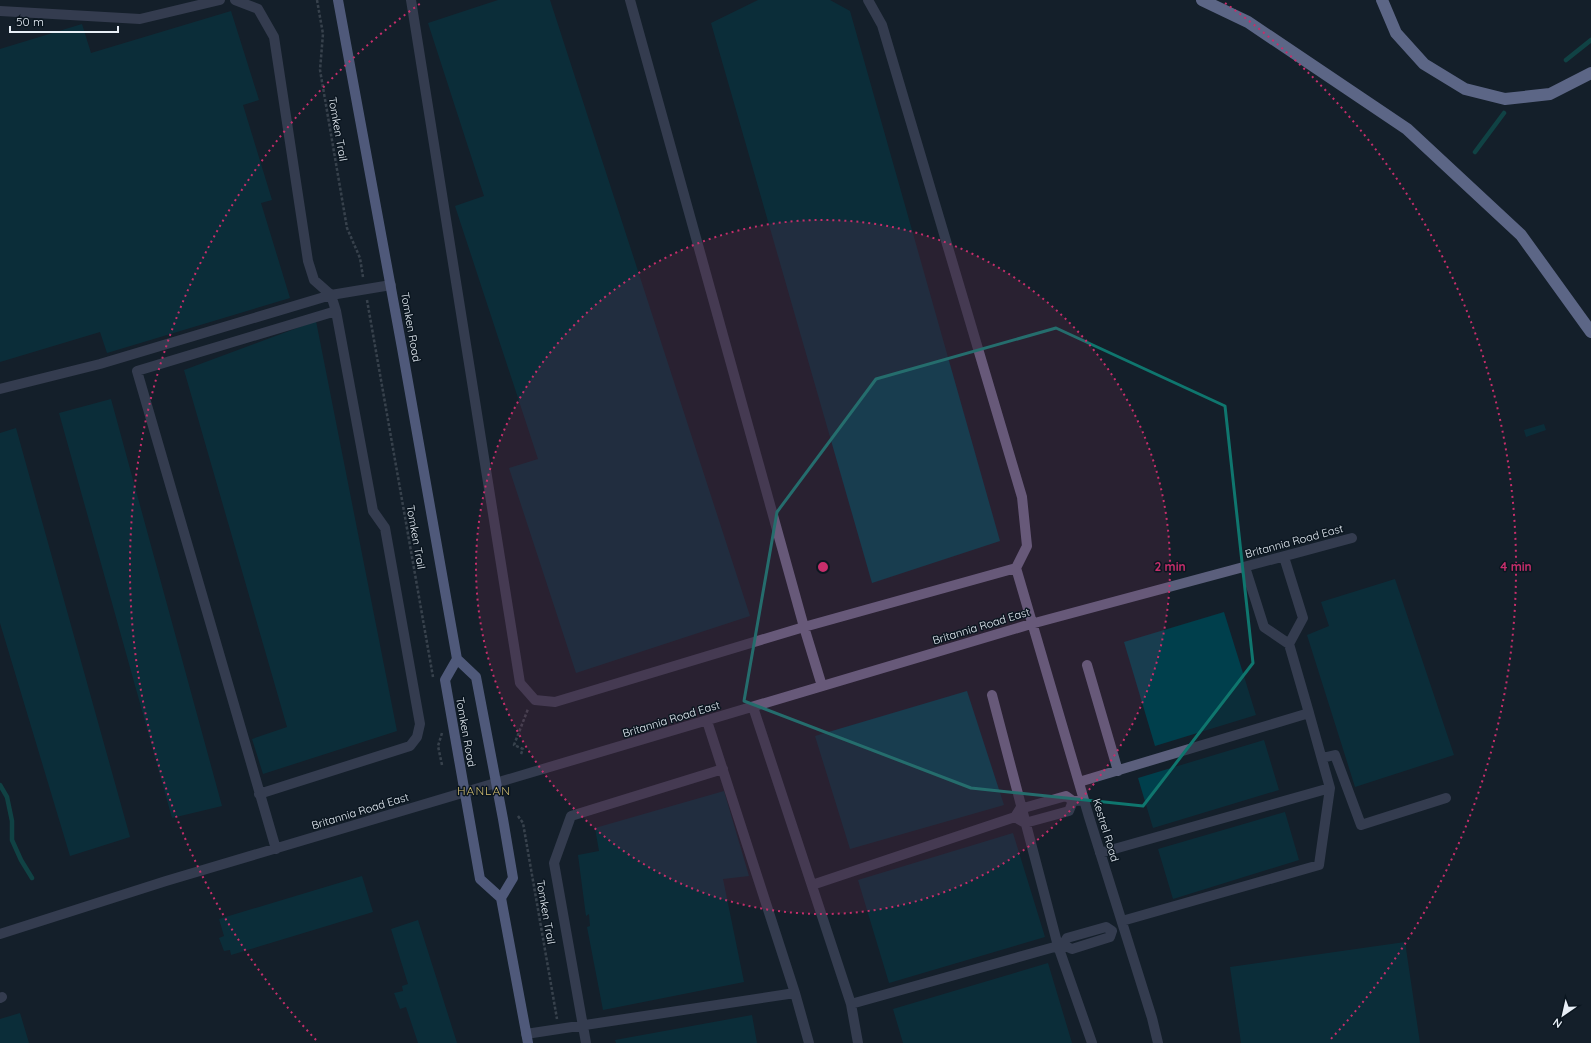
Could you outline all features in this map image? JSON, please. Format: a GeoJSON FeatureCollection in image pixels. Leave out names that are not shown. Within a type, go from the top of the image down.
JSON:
{"type":"FeatureCollection","features":[{"type":"Feature","properties":{"kind":"highway"},"geometry":{"type":"LineString","coordinates":[[1202,0],[1248,22],[1407,129],[1521,235],[1591,332]]}},
{"type":"Feature","properties":{"kind":"highway"},"geometry":{"type":"LineString","coordinates":[[1382,0],[1396,34],[1419,59],[1424,64],[1465,89],[1505,98],[1550,94],[1591,73]]}},
{"type":"Feature","properties":{"kind":"main road","name":"Tomken Road"},"geometry":{"type":"LineString","coordinates":[[338,0],[391,285],[457,659],[476,677],[496,784],[513,878],[501,898],[480,879],[445,680],[457,659]]}},
{"type":"Feature","properties":{"kind":"main road"},"geometry":{"type":"LineString","coordinates":[[501,898],[527,1039]]}},
{"type":"Feature","properties":{"kind":"street"},"geometry":{"type":"LineString","coordinates":[[0,11],[140,19],[220,0]]}},
{"type":"Feature","properties":{"kind":"street"},"geometry":{"type":"LineString","coordinates":[[234,0],[258,9],[274,37],[308,261],[314,280],[331,295],[336,311],[373,511],[385,528],[420,724],[417,737],[410,746],[259,794]]}},
{"type":"Feature","properties":{"kind":"street"},"geometry":{"type":"LineString","coordinates":[[411,0],[520,683],[535,700],[555,702],[804,627],[1016,568],[1027,546],[1022,497],[882,25],[868,0]]}},
{"type":"Feature","properties":{"kind":"street"},"geometry":{"type":"LineString","coordinates":[[630,0],[804,627],[822,686]]}},
{"type":"Feature","properties":{"kind":"street"},"geometry":{"type":"LineString","coordinates":[[0,388],[100,364],[331,295],[391,285]]}},
{"type":"Feature","properties":{"kind":"street"},"geometry":{"type":"LineString","coordinates":[[276,849],[137,372],[336,311]]}},
{"type":"Feature","properties":{"kind":"street","name":"Britannia Road East"},"geometry":{"type":"LineString","coordinates":[[0,934],[166,881],[1031,624],[1352,538]]}},
{"type":"Feature","properties":{"kind":"street"},"geometry":{"type":"LineString","coordinates":[[1284,557],[1303,618],[1289,644]]}},
{"type":"Feature","properties":{"kind":"street"},"geometry":{"type":"LineString","coordinates":[[851,1004],[1060,946],[1072,949],[1110,937],[1112,931],[1123,924],[1319,865],[1330,788],[1289,644],[1264,628],[1245,567]]}},
{"type":"Feature","properties":{"kind":"street","name":"Kestrel Road"},"geometry":{"type":"LineString","coordinates":[[1016,568],[1078,782],[1152,1018],[1158,1043]]}},
{"type":"Feature","properties":{"kind":"street"},"geometry":{"type":"LineString","coordinates":[[1087,665],[1118,770]]}},
{"type":"Feature","properties":{"kind":"street"},"geometry":{"type":"LineString","coordinates":[[992,695],[1019,813],[1025,823],[1060,946],[1092,1043]]}},
{"type":"Feature","properties":{"kind":"street"},"geometry":{"type":"LineString","coordinates":[[753,707],[851,1004],[858,1043]]}},
{"type":"Feature","properties":{"kind":"street"},"geometry":{"type":"LineString","coordinates":[[1078,782],[1309,713]]}},
{"type":"Feature","properties":{"kind":"street"},"geometry":{"type":"LineString","coordinates":[[707,721],[795,993],[808,1043]]}},
{"type":"Feature","properties":{"kind":"street"},"geometry":{"type":"LineString","coordinates":[[1322,758],[1335,755],[1361,825],[1446,798]]}},
{"type":"Feature","properties":{"kind":"street"},"geometry":{"type":"LineString","coordinates":[[586,1043],[554,863],[571,816],[723,770]]}},
{"type":"Feature","properties":{"kind":"street"},"geometry":{"type":"LineString","coordinates":[[1100,853],[1330,788]]}},
{"type":"Feature","properties":{"kind":"street"},"geometry":{"type":"LineString","coordinates":[[812,885],[1066,796],[1073,801],[1084,800]]}},
{"type":"Feature","properties":{"kind":"street"},"geometry":{"type":"LineString","coordinates":[[1025,823],[1070,811],[1073,801]]}},
{"type":"Feature","properties":{"kind":"street"},"geometry":{"type":"LineString","coordinates":[[527,1039],[584,1026],[795,993]]}},
{"type":"Feature","properties":{"kind":"path","name":"Tomken Trail"},"geometry":{"type":"LineString","coordinates":[[317,0],[323,34],[320,70],[321,78],[347,228],[360,258]]}},
{"type":"Feature","properties":{"kind":"path","name":"Tomken Trail"},"geometry":{"type":"LineString","coordinates":[[369,312],[434,684]]}},
{"type":"Feature","properties":{"kind":"path"},"geometry":{"type":"LineString","coordinates":[[521,754],[523,749],[514,745],[529,708],[535,700]]}},
{"type":"Feature","properties":{"kind":"path"},"geometry":{"type":"LineString","coordinates":[[442,765],[438,746],[443,729]]}},
{"type":"Feature","properties":{"kind":"path","name":"Tomken Trail"},"geometry":{"type":"LineString","coordinates":[[518,816],[523,823],[556,1013]]}},
{"type":"Feature","properties":{"kind":"highlighted area"},"geometry":{"type":"Polygon","coordinates":[[[1056,328],[1225,406],[1253,663],[1143,806],[971,788],[744,701],[777,512],[876,379],[1056,328]]]}},
{"type":"Feature","properties":{"kind":"building"},"geometry":{"type":"Polygon","coordinates":[[[498,0],[550,0],[750,616],[576,673],[509,468],[538,459],[455,206],[484,196],[428,23],[498,0]]]}},
{"type":"Feature","properties":{"kind":"building"},"geometry":{"type":"Polygon","coordinates":[[[758,0],[830,0],[850,11],[1000,541],[872,583],[711,23],[758,0]]]}},
{"type":"Feature","properties":{"kind":"building"},"geometry":{"type":"Polygon","coordinates":[[[231,11],[259,100],[243,105],[272,200],[261,203],[290,298],[107,353],[100,332],[0,362],[0,49],[82,24],[91,53],[231,11]]]}},
{"type":"Feature","properties":{"kind":"building"},"geometry":{"type":"Polygon","coordinates":[[[316,321],[397,731],[263,774],[252,739],[287,727],[184,370],[316,321]]]}},
{"type":"Feature","properties":{"kind":"building"},"geometry":{"type":"Polygon","coordinates":[[[111,399],[222,806],[172,818],[59,413],[111,399]]]}},
{"type":"Feature","properties":{"kind":"building"},"geometry":{"type":"Polygon","coordinates":[[[1544,424],[1546,430],[1526,437],[1524,430],[1544,424]]]}},
{"type":"Feature","properties":{"kind":"building"},"geometry":{"type":"Polygon","coordinates":[[[16,428],[130,837],[70,856],[0,623],[0,433],[16,428]]]}},
{"type":"Feature","properties":{"kind":"building"},"geometry":{"type":"Polygon","coordinates":[[[1395,579],[1454,755],[1355,787],[1307,635],[1329,626],[1321,602],[1395,579]]]}},
{"type":"Feature","properties":{"kind":"building"},"geometry":{"type":"Polygon","coordinates":[[[1224,612],[1256,715],[1155,746],[1124,642],[1224,612]]]}},
{"type":"Feature","properties":{"kind":"building"},"geometry":{"type":"Polygon","coordinates":[[[967,691],[1004,805],[850,849],[815,736],[967,691]]]}},
{"type":"Feature","properties":{"kind":"building"},"geometry":{"type":"Polygon","coordinates":[[[1264,740],[1279,790],[1153,828],[1138,778],[1264,740]]]}},
{"type":"Feature","properties":{"kind":"building"},"geometry":{"type":"Polygon","coordinates":[[[724,791],[749,876],[723,879],[744,982],[603,1010],[587,927],[590,926],[589,914],[586,916],[578,855],[599,851],[595,828],[724,791]]]}},
{"type":"Feature","properties":{"kind":"building"},"geometry":{"type":"Polygon","coordinates":[[[1285,812],[1299,860],[1173,899],[1158,849],[1285,812]]]}},
{"type":"Feature","properties":{"kind":"building"},"geometry":{"type":"Polygon","coordinates":[[[1013,833],[1045,937],[889,983],[858,880],[1013,833]]]}},
{"type":"Feature","properties":{"kind":"building"},"geometry":{"type":"Polygon","coordinates":[[[362,876],[373,912],[231,955],[230,950],[224,951],[219,938],[224,936],[219,919],[362,876]]]}},
{"type":"Feature","properties":{"kind":"building"},"geometry":{"type":"Polygon","coordinates":[[[418,920],[457,1043],[418,1043],[406,1007],[400,1009],[394,993],[403,991],[402,986],[408,984],[391,929],[418,920]]]}},
{"type":"Feature","properties":{"kind":"building"},"geometry":{"type":"Polygon","coordinates":[[[1405,942],[1420,1043],[1241,1043],[1230,967],[1405,942]]]}},
{"type":"Feature","properties":{"kind":"building"},"geometry":{"type":"Polygon","coordinates":[[[1048,963],[1072,1043],[903,1043],[893,1009],[1048,963]]]}},
{"type":"Feature","properties":{"kind":"building"},"geometry":{"type":"Polygon","coordinates":[[[20,1013],[29,1043],[0,1043],[0,1019],[20,1013]]]}},
{"type":"Feature","properties":{"kind":"building"},"geometry":{"type":"Polygon","coordinates":[[[752,1015],[757,1043],[616,1043],[615,1040],[752,1015]]]}},
{"type":"Feature","properties":{"kind":"waterway"},"geometry":{"type":"LineString","coordinates":[[1566,60],[1591,40]]}},
{"type":"Feature","properties":{"kind":"waterway"},"geometry":{"type":"LineString","coordinates":[[1475,152],[1504,113]]}},
{"type":"Feature","properties":{"kind":"waterway"},"geometry":{"type":"LineString","coordinates":[[0,785],[7,797],[12,821],[12,840],[21,860],[32,878]]}},
{"type":"Feature","properties":{"kind":"district","name":"HANLAN"},"geometry":{"type":"Point","coordinates":[484,791]}}]}
